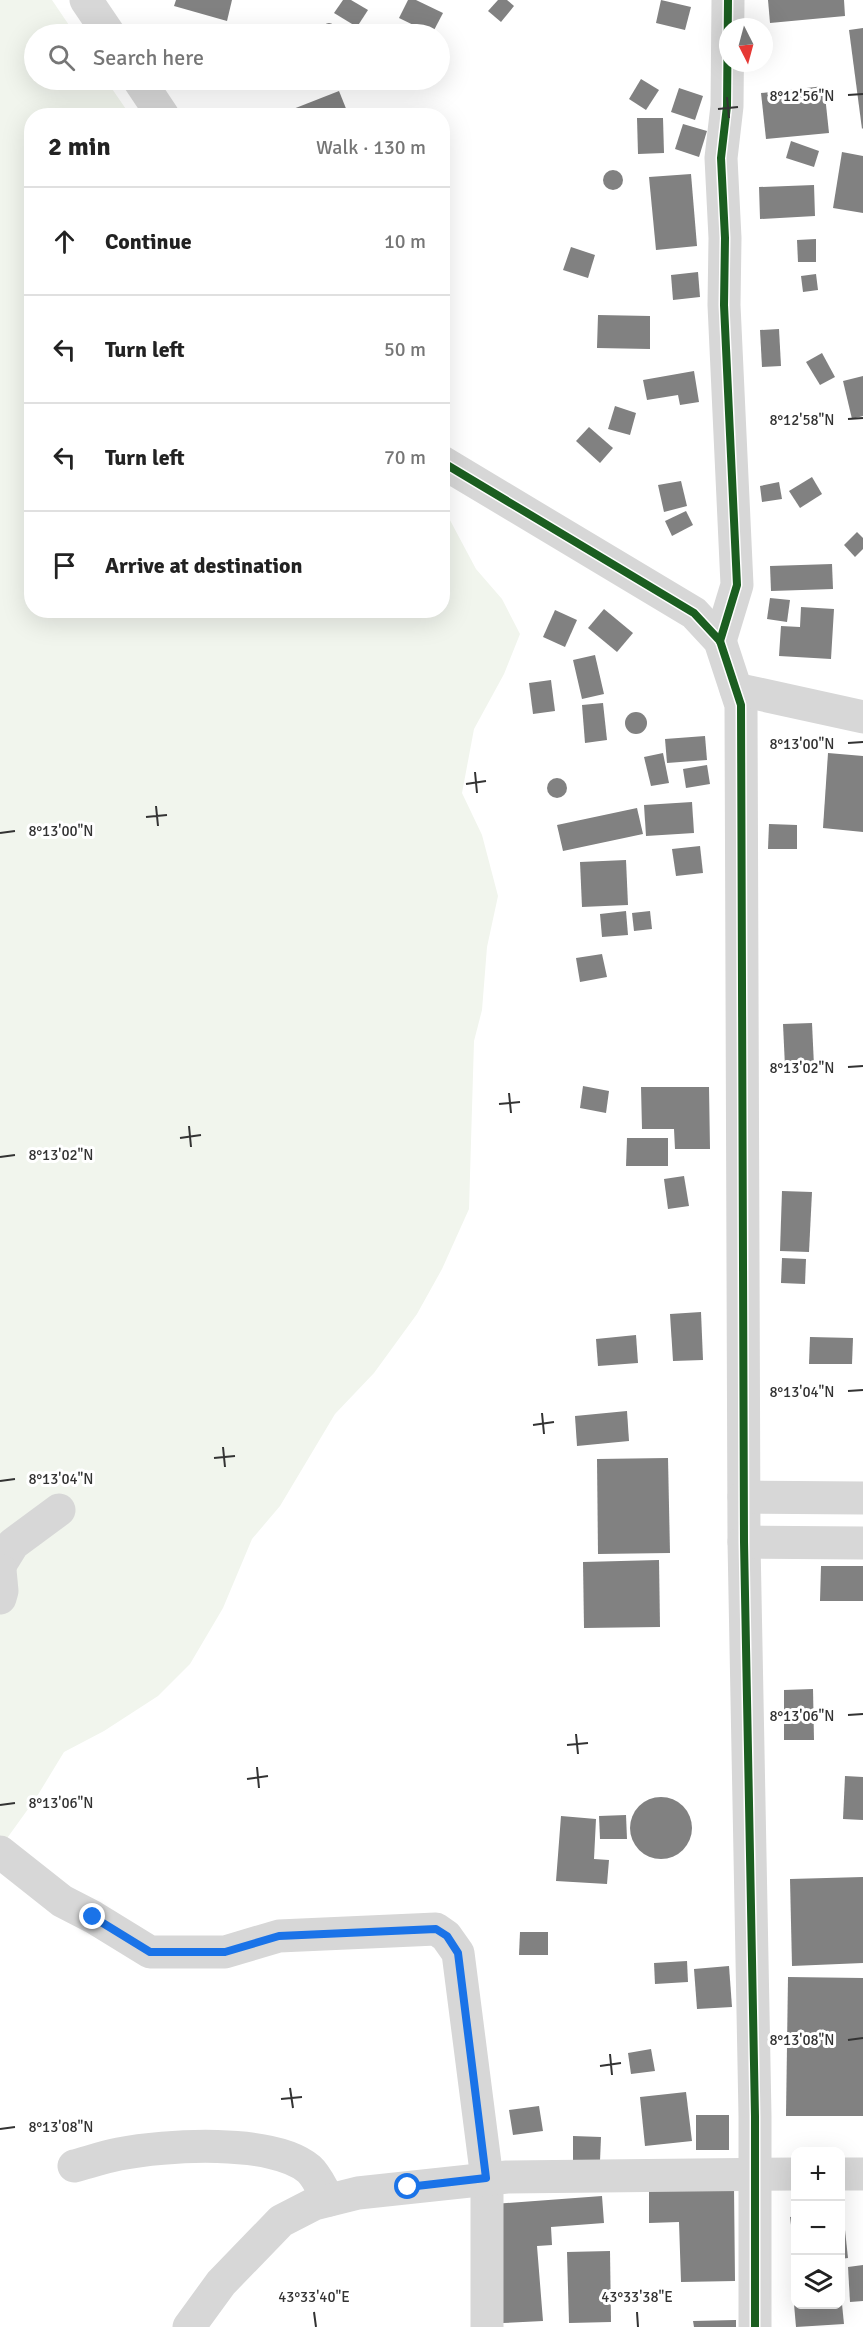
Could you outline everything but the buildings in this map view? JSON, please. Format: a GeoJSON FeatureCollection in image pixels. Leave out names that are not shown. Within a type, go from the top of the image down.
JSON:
{"type":"FeatureCollection","features":[{"type":"Feature","properties":{"kind":"street"},"geometry":{"type":"LineString","coordinates":[[86,0],[102,24]]}},
{"type":"Feature","properties":{"kind":"street"},"geometry":{"type":"LineString","coordinates":[[720,641],[737,585],[724,305],[725,238],[721,158],[727,106],[728,0]]}},
{"type":"Feature","properties":{"kind":"street"},"geometry":{"type":"LineString","coordinates":[[146,90],[158,108]]}},
{"type":"Feature","properties":{"kind":"street"},"geometry":{"type":"LineString","coordinates":[[450,467],[694,613],[720,641],[741,705],[744,1542],[756,2174],[755,2327]]}},
{"type":"Feature","properties":{"kind":"street"},"geometry":{"type":"LineString","coordinates":[[736,689],[863,717]]}},
{"type":"Feature","properties":{"kind":"street"},"geometry":{"type":"LineString","coordinates":[[744,1497],[863,1498]]}},
{"type":"Feature","properties":{"kind":"street"},"geometry":{"type":"LineString","coordinates":[[0,1565],[13,1544],[59,1510]]}},
{"type":"Feature","properties":{"kind":"street"},"geometry":{"type":"LineString","coordinates":[[744,1542],[863,1543]]}},
{"type":"Feature","properties":{"kind":"street"},"geometry":{"type":"LineString","coordinates":[[0,1570],[2,1591],[0,1598]]}},
{"type":"Feature","properties":{"kind":"street"},"geometry":{"type":"LineString","coordinates":[[0,1852],[62,1900],[150,1952],[225,1952],[279,1936],[436,1929],[447,1936],[458,1953],[486,2178],[487,2327]]}},
{"type":"Feature","properties":{"kind":"street"},"geometry":{"type":"LineString","coordinates":[[74,2166],[120,2154],[165,2149],[215,2147],[260,2149],[295,2160],[311,2170],[329,2200]]}},
{"type":"Feature","properties":{"kind":"street"},"geometry":{"type":"LineString","coordinates":[[189,2327],[221,2283],[280,2221],[314,2204],[329,2200],[358,2193],[486,2178],[791,2174]]}},
{"type":"Feature","properties":{"kind":"street"},"geometry":{"type":"LineString","coordinates":[[845,2174],[863,2174]]}},
{"type":"Feature","properties":{"kind":"shaded area"},"geometry":{"type":"Polygon","coordinates":[[[0,0],[52,0],[68,24],[24,24],[24,90],[113,90],[125,108],[24,108],[24,618],[450,618],[450,520],[476,569],[502,599],[520,634],[504,674],[474,729],[462,793],[482,835],[498,896],[487,947],[482,1010],[474,1041],[469,1209],[442,1269],[417,1314],[374,1373],[335,1414],[280,1506],[252,1539],[223,1608],[190,1664],[158,1696],[104,1731],[64,1752],[36,1798],[0,1848],[0,0]]]}},
{"type":"Feature","properties":{"kind":"cycle path"},"geometry":{"type":"LineString","coordinates":[[720,641],[737,585],[724,305],[725,238],[721,158],[727,106],[728,0]]}},
{"type":"Feature","properties":{"kind":"cycle path"},"geometry":{"type":"LineString","coordinates":[[450,467],[694,613],[720,641],[741,705],[744,1542],[755,2116],[755,2327]]}},
{"type":"Feature","properties":{"kind":"route"},"geometry":{"type":"LineString","coordinates":[[93,1917],[150,1952],[168,1953],[225,1952],[279,1936],[436,1929],[447,1936],[458,1953],[486,2178],[408,2187]]}}]}
